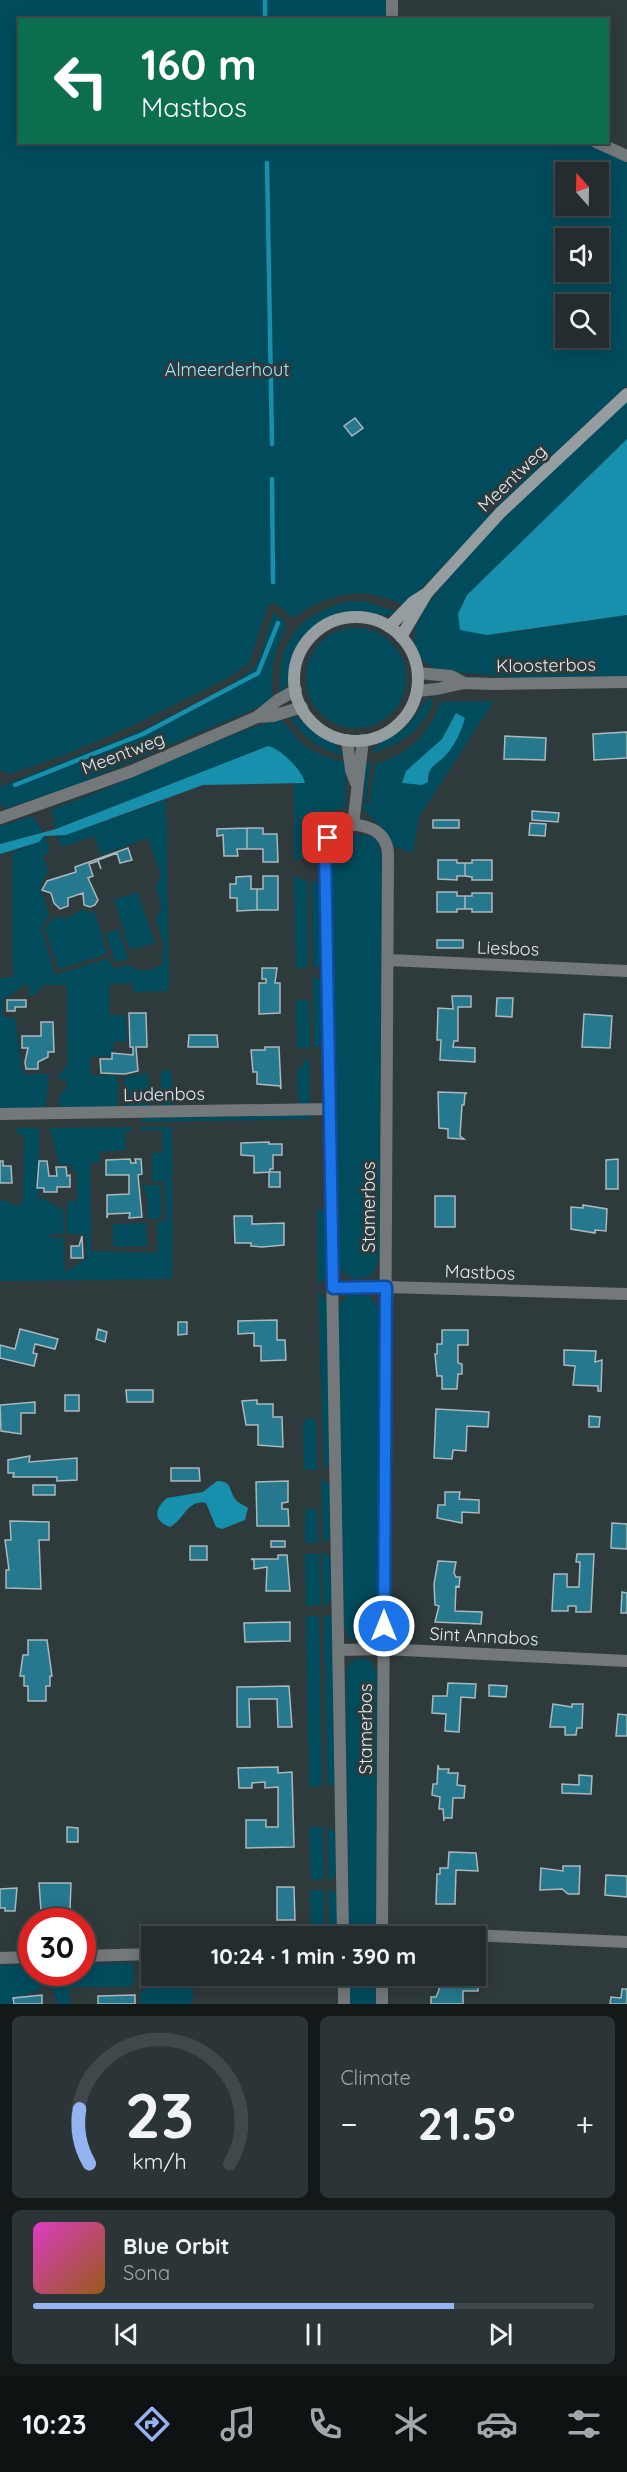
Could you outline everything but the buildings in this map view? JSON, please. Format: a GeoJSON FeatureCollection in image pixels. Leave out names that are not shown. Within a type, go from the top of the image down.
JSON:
{"type":"FeatureCollection","features":[{"type":"Feature","properties":{"kind":"street"},"geometry":{"type":"LineString","coordinates":[[392,0],[392,18]]}},
{"type":"Feature","properties":{"kind":"street"},"geometry":{"type":"LineString","coordinates":[[600,144],[627,156]]}},
{"type":"Feature","properties":{"kind":"street","name":"Meentweg"},"geometry":{"type":"LineString","coordinates":[[401,636],[426,593],[500,513],[627,394]]}},
{"type":"Feature","properties":{"kind":"street","name":"Meentweg"},"geometry":{"type":"LineString","coordinates":[[389,627],[412,602],[426,593]]}},
{"type":"Feature","properties":{"kind":"street"},"geometry":{"type":"LineString","coordinates":[[362,617],[389,627],[401,636],[413,653],[418,672],[417,691],[413,703],[398,724],[376,737],[363,740],[347,740],[321,729],[302,707],[296,690],[296,669],[302,649],[321,628],[348,618],[362,617]]}},
{"type":"Feature","properties":{"kind":"street","name":"Kloosterbos"},"geometry":{"type":"LineString","coordinates":[[418,672],[451,676],[465,682]]}},
{"type":"Feature","properties":{"kind":"street","name":"Kloosterbos"},"geometry":{"type":"LineString","coordinates":[[417,691],[465,682],[520,685],[627,682]]}},
{"type":"Feature","properties":{"kind":"street","name":"Meentweg"},"geometry":{"type":"LineString","coordinates":[[257,717],[269,705],[296,690]]}},
{"type":"Feature","properties":{"kind":"street","name":"Meentweg"},"geometry":{"type":"LineString","coordinates":[[0,818],[132,771],[257,717],[273,716],[302,707]]}},
{"type":"Feature","properties":{"kind":"street"},"geometry":{"type":"LineString","coordinates":[[347,740],[351,770],[356,783]]}},
{"type":"Feature","properties":{"kind":"street"},"geometry":{"type":"LineString","coordinates":[[353,825],[356,783],[361,770],[363,740]]}},
{"type":"Feature","properties":{"kind":"street","name":"Stamerbos"},"geometry":{"type":"LineString","coordinates":[[343,1926],[326,844],[336,829],[353,825],[378,831],[388,847],[382,1926]]}},
{"type":"Feature","properties":{"kind":"street","name":"Liesbos"},"geometry":{"type":"LineString","coordinates":[[388,960],[627,971]]}},
{"type":"Feature","properties":{"kind":"street","name":"Ludenbos"},"geometry":{"type":"LineString","coordinates":[[0,1114],[330,1109]]}},
{"type":"Feature","properties":{"kind":"street","name":"Mastbos"},"geometry":{"type":"LineString","coordinates":[[333,1288],[386,1287],[627,1294]]}},
{"type":"Feature","properties":{"kind":"street","name":"Sint Annabos"},"geometry":{"type":"LineString","coordinates":[[338,1650],[384,1649],[627,1661]]}},
{"type":"Feature","properties":{"kind":"street"},"geometry":{"type":"LineString","coordinates":[[486,1937],[627,1942]]}},
{"type":"Feature","properties":{"kind":"street"},"geometry":{"type":"LineString","coordinates":[[96,1956],[141,1954]]}},
{"type":"Feature","properties":{"kind":"street"},"geometry":{"type":"LineString","coordinates":[[0,1958],[18,1957]]}},
{"type":"Feature","properties":{"kind":"street"},"geometry":{"type":"LineString","coordinates":[[344,1986],[344,2004]]}},
{"type":"Feature","properties":{"kind":"street"},"geometry":{"type":"LineString","coordinates":[[382,1986],[382,2004]]}},
{"type":"Feature","properties":{"kind":"green space","name":"Almeerderhout"},"geometry":{"type":"Polygon","coordinates":[[[0,0],[387,0],[388,18],[18,18],[18,144],[587,144],[627,162],[627,386],[496,508],[491,504],[486,508],[494,513],[404,606],[375,595],[347,594],[319,602],[293,618],[274,602],[267,607],[249,664],[224,680],[134,725],[67,754],[10,774],[0,770],[0,0]]]}},
{"type":"Feature","properties":{"kind":"green space"},"geometry":{"type":"Polygon","coordinates":[[[627,402],[627,439],[467,595],[501,634],[627,615],[627,677],[543,680],[444,671],[428,664],[418,652],[414,637],[419,620],[435,594],[516,505],[627,402]]]}},
{"type":"Feature","properties":{"kind":"green space"},"geometry":{"type":"Polygon","coordinates":[[[350,601],[367,602],[397,612],[385,615],[357,611],[335,615],[321,622],[302,639],[288,680],[280,693],[283,658],[295,632],[318,613],[350,601]]]}},
{"type":"Feature","properties":{"kind":"green space"},"geometry":{"type":"Polygon","coordinates":[[[274,612],[285,621],[285,625],[274,661],[273,698],[266,704],[71,787],[4,809],[0,800],[0,788],[4,785],[143,730],[229,686],[253,669],[259,659],[274,612]]]}},
{"type":"Feature","properties":{"kind":"green space"},"geometry":{"type":"Polygon","coordinates":[[[356,628],[375,631],[392,642],[403,659],[406,678],[403,697],[392,714],[375,725],[356,728],[337,725],[320,714],[309,697],[306,678],[309,659],[320,642],[337,631],[356,628]]]}},
{"type":"Feature","properties":{"kind":"green space"},"geometry":{"type":"Polygon","coordinates":[[[429,698],[433,699],[430,710],[418,727],[402,740],[372,753],[384,740],[409,724],[429,698]]]}},
{"type":"Feature","properties":{"kind":"green space"},"geometry":{"type":"Polygon","coordinates":[[[494,701],[419,817],[413,853],[393,846],[384,829],[363,810],[366,764],[371,761],[366,803],[370,804],[375,764],[398,755],[416,742],[430,724],[441,702],[494,701]]]}},
{"type":"Feature","properties":{"kind":"green space"},"geometry":{"type":"Polygon","coordinates":[[[289,716],[320,731],[341,750],[344,756],[312,742],[289,716]]]}},
{"type":"Feature","properties":{"kind":"green space"},"geometry":{"type":"Polygon","coordinates":[[[278,719],[306,747],[345,762],[345,808],[329,813],[317,824],[309,840],[307,856],[294,861],[294,784],[305,783],[290,761],[279,751],[268,746],[56,829],[52,809],[278,719]]]}},
{"type":"Feature","properties":{"kind":"green space"},"geometry":{"type":"Polygon","coordinates":[[[166,800],[169,991],[133,992],[132,983],[109,984],[109,1015],[125,1015],[127,1041],[114,1042],[113,1056],[90,1057],[90,1075],[118,1076],[118,1107],[59,1108],[59,1096],[66,1089],[67,1084],[66,1079],[57,1079],[68,1063],[67,985],[42,985],[36,995],[28,995],[29,988],[26,984],[3,1000],[3,1017],[15,1018],[23,1074],[49,1074],[45,1108],[0,1109],[0,978],[13,977],[12,852],[39,842],[44,836],[49,846],[49,853],[43,855],[48,871],[40,887],[49,915],[41,928],[55,975],[109,958],[113,969],[127,965],[144,972],[162,965],[164,947],[156,918],[162,908],[156,888],[161,875],[148,838],[101,855],[94,836],[61,847],[56,834],[66,835],[166,800]]]}},
{"type":"Feature","properties":{"kind":"green space"},"geometry":{"type":"Polygon","coordinates":[[[32,816],[43,832],[0,844],[0,826],[32,816]]]}},
{"type":"Feature","properties":{"kind":"green space"},"geometry":{"type":"Polygon","coordinates":[[[343,832],[375,837],[382,854],[379,1259],[372,1275],[355,1280],[340,1270],[337,1261],[331,850],[334,838],[343,832]]]}},
{"type":"Feature","properties":{"kind":"green space"},"geometry":{"type":"Polygon","coordinates":[[[294,876],[307,881],[308,967],[296,968],[294,876]]]}},
{"type":"Feature","properties":{"kind":"green space"},"geometry":{"type":"Polygon","coordinates":[[[311,881],[320,885],[321,963],[317,967],[313,967],[311,881]]]}},
{"type":"Feature","properties":{"kind":"green space"},"geometry":{"type":"Polygon","coordinates":[[[137,892],[155,943],[130,950],[114,900],[137,892]]]}},
{"type":"Feature","properties":{"kind":"green space"},"geometry":{"type":"Polygon","coordinates":[[[84,909],[90,913],[95,912],[107,954],[59,969],[45,929],[51,920],[59,917],[65,919],[84,909]]]}},
{"type":"Feature","properties":{"kind":"green space"},"geometry":{"type":"Polygon","coordinates":[[[118,929],[128,959],[116,962],[105,933],[118,929]]]}},
{"type":"Feature","properties":{"kind":"green space"},"geometry":{"type":"Polygon","coordinates":[[[313,977],[322,981],[323,1041],[322,1045],[314,1048],[313,977]]]}},
{"type":"Feature","properties":{"kind":"green space"},"geometry":{"type":"Polygon","coordinates":[[[296,1000],[309,1000],[310,1048],[297,1048],[296,1000]]]}},
{"type":"Feature","properties":{"kind":"green space"},"geometry":{"type":"Polygon","coordinates":[[[303,1060],[310,1060],[310,1104],[298,1104],[297,1068],[303,1068],[303,1060]]]}},
{"type":"Feature","properties":{"kind":"green space"},"geometry":{"type":"Polygon","coordinates":[[[171,1070],[173,1106],[161,1106],[161,1071],[171,1070]]]}},
{"type":"Feature","properties":{"kind":"green space"},"geometry":{"type":"Polygon","coordinates":[[[148,1073],[149,1107],[124,1106],[124,1077],[148,1073]]]}},
{"type":"Feature","properties":{"kind":"green space"},"geometry":{"type":"Polygon","coordinates":[[[311,1115],[311,1119],[139,1122],[142,1118],[311,1115]]]}},
{"type":"Feature","properties":{"kind":"green space"},"geometry":{"type":"Polygon","coordinates":[[[132,1127],[132,1131],[125,1131],[126,1150],[100,1152],[100,1163],[90,1163],[91,1251],[158,1253],[157,1222],[166,1221],[165,1182],[152,1181],[152,1153],[163,1153],[162,1130],[141,1131],[141,1127],[172,1127],[172,1279],[0,1281],[0,1201],[4,1200],[16,1206],[23,1202],[24,1136],[17,1134],[17,1128],[39,1128],[39,1202],[44,1198],[58,1208],[63,1208],[64,1234],[50,1234],[50,1238],[64,1238],[65,1273],[86,1258],[86,1235],[67,1234],[67,1202],[77,1200],[77,1171],[72,1171],[72,1165],[59,1164],[50,1128],[132,1127]]]}},
{"type":"Feature","properties":{"kind":"green space"},"geometry":{"type":"Polygon","coordinates":[[[143,1185],[161,1185],[161,1219],[148,1219],[147,1193],[144,1193],[143,1185]]]}},
{"type":"Feature","properties":{"kind":"green space"},"geometry":{"type":"Polygon","coordinates":[[[317,1209],[323,1210],[325,1214],[327,1277],[318,1284],[317,1209]]]}},
{"type":"Feature","properties":{"kind":"green space"},"geometry":{"type":"Polygon","coordinates":[[[146,1223],[147,1246],[113,1247],[113,1224],[146,1223]]]}},
{"type":"Feature","properties":{"kind":"green space"},"geometry":{"type":"Polygon","coordinates":[[[318,1292],[327,1300],[329,1464],[324,1470],[318,1292]]]}},
{"type":"Feature","properties":{"kind":"green space"},"geometry":{"type":"Polygon","coordinates":[[[356,1293],[371,1297],[379,1309],[380,1317],[377,1623],[373,1636],[362,1642],[349,1638],[344,1625],[338,1307],[348,1295],[356,1293]]]}},
{"type":"Feature","properties":{"kind":"green space"},"geometry":{"type":"Polygon","coordinates":[[[316,1419],[317,1470],[304,1470],[303,1421],[316,1419]]]}},
{"type":"Feature","properties":{"kind":"green space"},"geometry":{"type":"Polygon","coordinates":[[[321,1479],[330,1484],[331,1538],[323,1543],[321,1479]]]}},
{"type":"Feature","properties":{"kind":"green space"},"geometry":{"type":"Polygon","coordinates":[[[305,1509],[317,1509],[318,1543],[305,1543],[305,1509]]]}},
{"type":"Feature","properties":{"kind":"green space"},"geometry":{"type":"Polygon","coordinates":[[[322,1552],[331,1557],[332,1598],[328,1605],[323,1606],[322,1552]]]}},
{"type":"Feature","properties":{"kind":"green space"},"geometry":{"type":"Polygon","coordinates":[[[305,1554],[319,1554],[320,1605],[306,1606],[305,1554]]]}},
{"type":"Feature","properties":{"kind":"green space"},"geometry":{"type":"Polygon","coordinates":[[[324,1615],[330,1616],[332,1621],[336,1785],[327,1785],[324,1615]]]}},
{"type":"Feature","properties":{"kind":"green space"},"geometry":{"type":"Polygon","coordinates":[[[306,1616],[319,1616],[322,1786],[309,1787],[306,1616]]]}},
{"type":"Feature","properties":{"kind":"green space"},"geometry":{"type":"Polygon","coordinates":[[[364,1658],[371,1661],[377,1673],[376,1926],[349,1926],[346,1672],[351,1661],[364,1658]]]}},
{"type":"Feature","properties":{"kind":"green space"},"geometry":{"type":"Polygon","coordinates":[[[309,1827],[323,1827],[324,1879],[311,1880],[309,1827]]]}},
{"type":"Feature","properties":{"kind":"green space"},"geometry":{"type":"Polygon","coordinates":[[[327,1827],[336,1832],[336,1873],[333,1879],[328,1880],[327,1827]]]}},
{"type":"Feature","properties":{"kind":"green space"},"geometry":{"type":"Polygon","coordinates":[[[310,1890],[324,1890],[324,1926],[311,1926],[310,1890]]]}},
{"type":"Feature","properties":{"kind":"green space"},"geometry":{"type":"Polygon","coordinates":[[[328,1890],[335,1892],[337,1896],[337,1926],[329,1926],[328,1890]]]}},
{"type":"Feature","properties":{"kind":"green space"},"geometry":{"type":"Polygon","coordinates":[[[131,1963],[134,1965],[134,1983],[131,1987],[70,1987],[70,2004],[58,2004],[51,1986],[96,1986],[96,1964],[131,1963]]]}},
{"type":"Feature","properties":{"kind":"green space"},"geometry":{"type":"Polygon","coordinates":[[[0,1965],[18,1965],[18,1986],[41,1986],[38,1992],[28,1993],[27,2004],[0,2004],[0,1965]]]}},
{"type":"Feature","properties":{"kind":"green space"},"geometry":{"type":"Polygon","coordinates":[[[147,1986],[192,1986],[193,1999],[189,2004],[140,2004],[140,1991],[147,1990],[147,1986]]]}},
{"type":"Feature","properties":{"kind":"green space"},"geometry":{"type":"Polygon","coordinates":[[[350,1986],[375,1986],[375,2004],[350,2004],[350,1986]]]}},
{"type":"Feature","properties":{"kind":"shaded area"},"geometry":{"type":"Polygon","coordinates":[[[627,439],[627,615],[487,635],[460,630],[458,614],[467,595],[627,439]]]}},
{"type":"Feature","properties":{"kind":"shaded area"},"geometry":{"type":"Polygon","coordinates":[[[456,713],[465,718],[462,728],[445,756],[431,769],[428,782],[422,785],[402,783],[406,771],[442,739],[456,713]]]}},
{"type":"Feature","properties":{"kind":"shaded area"},"geometry":{"type":"Polygon","coordinates":[[[268,746],[279,751],[290,761],[300,772],[305,783],[203,785],[66,835],[44,836],[39,842],[0,854],[0,844],[56,829],[268,746]]]}},
{"type":"Feature","properties":{"kind":"shaded area"},"geometry":{"type":"Polygon","coordinates":[[[217,1481],[228,1484],[236,1500],[248,1508],[245,1520],[222,1529],[216,1527],[206,1503],[194,1504],[170,1527],[158,1518],[158,1510],[167,1498],[203,1492],[217,1481]]]}},
{"type":"Feature","properties":{"kind":"waterway"},"geometry":{"type":"LineString","coordinates":[[265,0],[265,18]]}},
{"type":"Feature","properties":{"kind":"waterway"},"geometry":{"type":"LineString","coordinates":[[267,163],[272,444]]}},
{"type":"Feature","properties":{"kind":"waterway"},"geometry":{"type":"LineString","coordinates":[[272,479],[273,582]]}},
{"type":"Feature","properties":{"kind":"waterway"},"geometry":{"type":"LineString","coordinates":[[15,785],[143,734],[258,673],[278,623]]}},
{"type":"Feature","properties":{"kind":"route"},"geometry":{"type":"LineString","coordinates":[[328,838],[325,850],[333,1288],[386,1287],[384,1626]]}}]}
